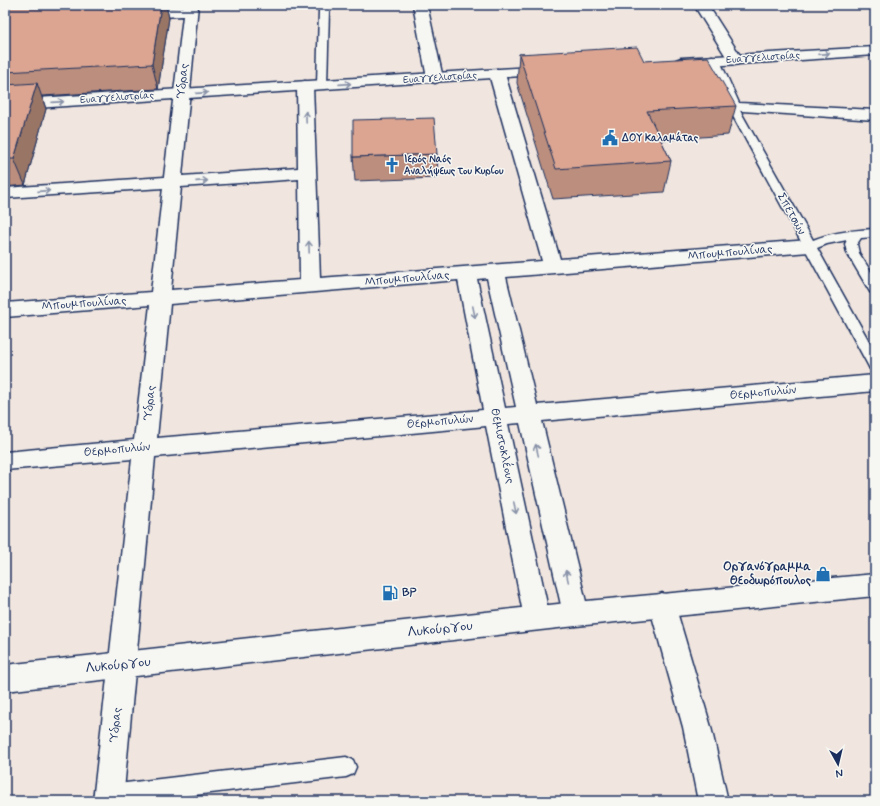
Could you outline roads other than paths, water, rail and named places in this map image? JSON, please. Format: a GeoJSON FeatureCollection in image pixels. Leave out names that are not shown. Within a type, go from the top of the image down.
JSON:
{"type":"FeatureCollection","features":[{"type":"Feature","properties":{"kind":"street"},"geometry":{"type":"LineString","coordinates":[[420,5],[435,78]]}},
{"type":"Feature","properties":{"kind":"street"},"geometry":{"type":"LineString","coordinates":[[701,5],[735,60]]}},
{"type":"Feature","properties":{"kind":"street"},"geometry":{"type":"LineString","coordinates":[[122,15],[191,8]]}},
{"type":"Feature","properties":{"kind":"street","name":"Ύδρας"},"geometry":{"type":"LineString","coordinates":[[109,798],[191,8]]}},
{"type":"Feature","properties":{"kind":"street","name":"Ευαγγελιστρίας"},"geometry":{"type":"LineString","coordinates":[[664,64],[875,51]]}},
{"type":"Feature","properties":{"kind":"street","name":"Σπετσών"},"geometry":{"type":"LineString","coordinates":[[712,61],[733,106]]}},
{"type":"Feature","properties":{"kind":"street","name":"Ευαγγελιστρίας"},"geometry":{"type":"LineString","coordinates":[[5,105],[561,70]]}},
{"type":"Feature","properties":{"kind":"street"},"geometry":{"type":"LineString","coordinates":[[497,74],[553,267]]}},
{"type":"Feature","properties":{"kind":"street"},"geometry":{"type":"LineString","coordinates":[[305,86],[310,286]]}},
{"type":"Feature","properties":{"kind":"street"},"geometry":{"type":"LineString","coordinates":[[733,106],[875,115]]}},
{"type":"Feature","properties":{"kind":"street"},"geometry":{"type":"LineString","coordinates":[[5,193],[307,173]]}},
{"type":"Feature","properties":{"kind":"street","name":"Μπουμπουλίνας"},"geometry":{"type":"LineString","coordinates":[[5,310],[161,299],[809,246]]}},
{"type":"Feature","properties":{"kind":"street"},"geometry":{"type":"LineString","coordinates":[[496,272],[576,614]]}},
{"type":"Feature","properties":{"kind":"street","name":"Θεμιστοκλέους"},"geometry":{"type":"LineString","coordinates":[[466,274],[537,618]]}},
{"type":"Feature","properties":{"kind":"street","name":"Θερμοπυλών"},"geometry":{"type":"LineString","coordinates":[[5,461],[875,383]]}},
{"type":"Feature","properties":{"kind":"street","name":"Λυκούργου"},"geometry":{"type":"LineString","coordinates":[[5,678],[537,618],[875,585]]}},
{"type":"Feature","properties":{"kind":"street"},"geometry":{"type":"LineString","coordinates":[[662,605],[697,727],[713,801]]}},
{"type":"Feature","properties":{"kind":"lane"},"geometry":{"type":"LineString","coordinates":[[322,85],[324,10]]}},
{"type":"Feature","properties":{"kind":"lane","name":"Σπετσών"},"geometry":{"type":"LineString","coordinates":[[733,106],[875,364]]}},
{"type":"Feature","properties":{"kind":"lane"},"geometry":{"type":"LineString","coordinates":[[809,246],[824,240],[857,234],[875,233]]}},
{"type":"Feature","properties":{"kind":"lane"},"geometry":{"type":"LineString","coordinates":[[857,234],[851,244],[853,253],[875,289]]}},
{"type":"Feature","properties":{"kind":"lane"},"geometry":{"type":"LineString","coordinates":[[109,798],[346,767]]}},
{"type":"Feature","properties":{"kind":"place","name":"ΔΟΥ Καλαμάτας"},"geometry":{"type":"Point","coordinates":[610,138]}},
{"type":"Feature","properties":{"kind":"place","name":"Ιερός Ναός Αναλήψεως του Κυρίου"},"geometry":{"type":"Point","coordinates":[392,165]}},
{"type":"Feature","properties":{"kind":"place","name":"Οργανόγραμμα Θεοδωρόπουλος"},"geometry":{"type":"Point","coordinates":[823,574]}},
{"type":"Feature","properties":{"kind":"place","name":"BP"},"geometry":{"type":"Point","coordinates":[390,593]}}]}
